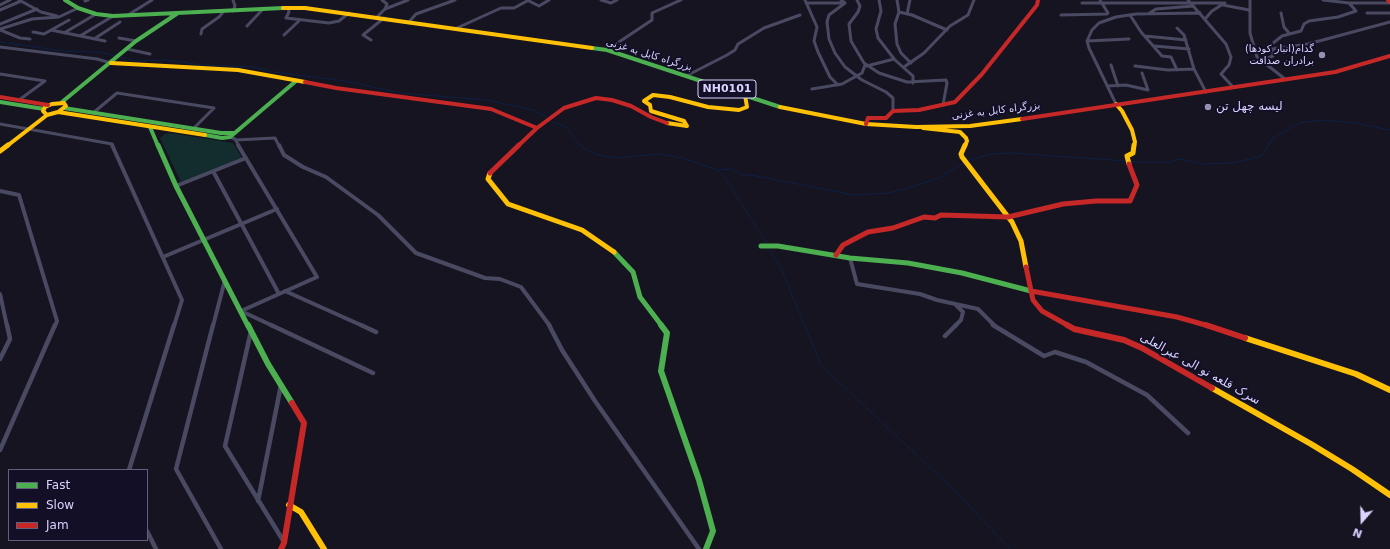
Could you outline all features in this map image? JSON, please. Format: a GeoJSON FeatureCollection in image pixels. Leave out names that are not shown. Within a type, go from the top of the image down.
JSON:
{"type":"FeatureCollection","features":[{"type":"Feature","properties":{"kind":"main road","name":"بزرگراه کابل به غزنی"},"geometry":{"type":"LineString","coordinates":[[66,0],[78,8],[96,14],[113,16],[305,8],[607,50],[782,108],[866,124],[916,127],[970,126],[1233,88],[1335,72],[1390,56]]}},
{"type":"Feature","properties":{"kind":"main road"},"geometry":{"type":"LineString","coordinates":[[866,124],[868,118],[886,118],[893,111],[919,110],[955,102],[982,74],[1037,5],[1038,0]]}},
{"type":"Feature","properties":{"kind":"main road"},"geometry":{"type":"LineString","coordinates":[[0,102],[46,107],[62,102],[136,41],[178,13]]}},
{"type":"Feature","properties":{"kind":"main road"},"geometry":{"type":"LineString","coordinates":[[113,61],[181,68],[238,70],[296,81],[491,109],[539,126]]}},
{"type":"Feature","properties":{"kind":"main road"},"geometry":{"type":"LineString","coordinates":[[1,149],[47,114],[58,112],[222,138],[230,137],[296,81]]}},
{"type":"Feature","properties":{"kind":"main road"},"geometry":{"type":"LineString","coordinates":[[706,549],[713,531],[699,480],[661,371],[667,333],[640,297],[634,272],[617,254],[582,230],[508,204],[488,179],[491,172],[539,126],[564,108],[596,98],[612,100],[631,106],[668,124],[688,126],[684,121],[651,111],[650,105],[644,101],[653,95],[670,97],[708,107],[739,110],[747,107],[745,96]]}},
{"type":"Feature","properties":{"kind":"main road"},"geometry":{"type":"LineString","coordinates":[[0,97],[46,107]]}},
{"type":"Feature","properties":{"kind":"main road"},"geometry":{"type":"LineString","coordinates":[[62,102],[66,105],[64,108]]}},
{"type":"Feature","properties":{"kind":"main road"},"geometry":{"type":"LineString","coordinates":[[836,255],[843,245],[868,232],[893,228],[924,216],[935,218],[942,215],[1008,217],[1063,204],[1096,201],[1130,201],[1137,185],[1130,169],[1127,156],[1133,153],[1135,148],[1132,130],[1122,111],[1116,104]]}},
{"type":"Feature","properties":{"kind":"main road"},"geometry":{"type":"LineString","coordinates":[[46,107],[43,113],[47,114]]}},
{"type":"Feature","properties":{"kind":"main road"},"geometry":{"type":"LineString","coordinates":[[58,112],[64,108],[192,129],[221,133],[235,133]]}},
{"type":"Feature","properties":{"kind":"main road"},"geometry":{"type":"LineString","coordinates":[[150,127],[176,186],[251,331],[304,423],[284,543],[281,549]]}},
{"type":"Feature","properties":{"kind":"main road","name":"سرک قلعه نو الی عبرالعلی"},"geometry":{"type":"LineString","coordinates":[[916,127],[960,132],[966,138],[967,141],[961,154],[962,157],[1008,217],[1021,241],[1026,262],[1030,291],[1033,300],[1042,311],[1074,329],[1124,340],[1142,348],[1311,444],[1352,469],[1390,495]]}},
{"type":"Feature","properties":{"kind":"main road"},"geometry":{"type":"LineString","coordinates":[[761,246],[778,246],[850,258],[908,263],[962,273],[1048,295],[1099,302],[1203,324],[1356,374],[1390,390]]}},
{"type":"Feature","properties":{"kind":"main road"},"geometry":{"type":"LineString","coordinates":[[290,505],[301,512],[324,549]]}},
{"type":"Feature","properties":{"kind":"street"},"geometry":{"type":"LineString","coordinates":[[0,5],[10,0]]}},
{"type":"Feature","properties":{"kind":"street"},"geometry":{"type":"LineString","coordinates":[[0,10],[20,0],[37,10],[59,16]]}},
{"type":"Feature","properties":{"kind":"street"},"geometry":{"type":"LineString","coordinates":[[128,16],[152,0]]}},
{"type":"Feature","properties":{"kind":"street"},"geometry":{"type":"LineString","coordinates":[[232,0],[235,6],[233,11]]}},
{"type":"Feature","properties":{"kind":"street"},"geometry":{"type":"LineString","coordinates":[[382,0],[387,4],[385,9]]}},
{"type":"Feature","properties":{"kind":"street"},"geometry":{"type":"LineString","coordinates":[[377,17],[385,9],[408,0]]}},
{"type":"Feature","properties":{"kind":"street"},"geometry":{"type":"LineString","coordinates":[[409,22],[416,14],[455,0]]}},
{"type":"Feature","properties":{"kind":"street"},"geometry":{"type":"LineString","coordinates":[[456,28],[503,7],[512,8],[528,0],[539,6],[549,0]]}},
{"type":"Feature","properties":{"kind":"street"},"geometry":{"type":"LineString","coordinates":[[601,0],[610,4],[617,0]]}},
{"type":"Feature","properties":{"kind":"street"},"geometry":{"type":"LineString","coordinates":[[607,50],[652,20],[652,13],[681,0]]}},
{"type":"Feature","properties":{"kind":"street"},"geometry":{"type":"LineString","coordinates":[[857,0],[860,6],[856,16],[849,24],[851,41],[866,65],[884,75],[913,83],[947,81],[943,104]]}},
{"type":"Feature","properties":{"kind":"street"},"geometry":{"type":"LineString","coordinates":[[879,0],[881,11],[876,29],[878,38],[894,59],[913,76],[913,83]]}},
{"type":"Feature","properties":{"kind":"street"},"geometry":{"type":"LineString","coordinates":[[897,0],[899,12],[896,18],[898,44],[901,53],[911,63]]}},
{"type":"Feature","properties":{"kind":"street"},"geometry":{"type":"LineString","coordinates":[[907,14],[910,0]]}},
{"type":"Feature","properties":{"kind":"street"},"geometry":{"type":"LineString","coordinates":[[904,67],[924,54],[955,22],[968,15],[974,0]]}},
{"type":"Feature","properties":{"kind":"street"},"geometry":{"type":"LineString","coordinates":[[1250,0],[1249,10],[1253,46],[1257,57],[1285,79]]}},
{"type":"Feature","properties":{"kind":"street"},"geometry":{"type":"LineString","coordinates":[[1323,0],[1349,3],[1389,2]]}},
{"type":"Feature","properties":{"kind":"street"},"geometry":{"type":"LineString","coordinates":[[838,85],[830,77],[818,52],[814,41],[817,27],[806,1],[843,1]]}},
{"type":"Feature","properties":{"kind":"street"},"geometry":{"type":"LineString","coordinates":[[843,1],[829,16],[827,22],[829,39],[835,53],[845,68],[886,92],[893,98],[893,111]]}},
{"type":"Feature","properties":{"kind":"street"},"geometry":{"type":"LineString","coordinates":[[1061,15],[1107,14],[1101,2]]}},
{"type":"Feature","properties":{"kind":"street"},"geometry":{"type":"LineString","coordinates":[[1189,2],[1226,44],[1231,57],[1229,65],[1221,74],[1233,88]]}},
{"type":"Feature","properties":{"kind":"street"},"geometry":{"type":"LineString","coordinates":[[1082,3],[1225,3],[1223,5]]}},
{"type":"Feature","properties":{"kind":"street"},"geometry":{"type":"LineString","coordinates":[[1261,61],[1273,56],[1272,49],[1270,47],[1272,44],[1279,40],[1282,36],[1301,31],[1304,24],[1309,20],[1338,17],[1356,11],[1349,3]]}},
{"type":"Feature","properties":{"kind":"street"},"geometry":{"type":"LineString","coordinates":[[1205,19],[1212,11],[1223,5],[1249,10]]}},
{"type":"Feature","properties":{"kind":"street"},"geometry":{"type":"LineString","coordinates":[[1148,14],[1156,9],[1193,6]]}},
{"type":"Feature","properties":{"kind":"street"},"geometry":{"type":"LineString","coordinates":[[0,29],[32,19],[59,16],[78,8]]}},
{"type":"Feature","properties":{"kind":"street"},"geometry":{"type":"LineString","coordinates":[[288,8],[289,12],[286,18],[331,23],[344,18],[349,13]]}},
{"type":"Feature","properties":{"kind":"street"},"geometry":{"type":"LineString","coordinates":[[247,26],[263,9]]}},
{"type":"Feature","properties":{"kind":"street"},"geometry":{"type":"LineString","coordinates":[[0,24],[37,10]]}},
{"type":"Feature","properties":{"kind":"street"},"geometry":{"type":"LineString","coordinates":[[201,34],[202,29],[219,17],[224,11]]}},
{"type":"Feature","properties":{"kind":"street"},"geometry":{"type":"LineString","coordinates":[[899,12],[948,30]]}},
{"type":"Feature","properties":{"kind":"street"},"geometry":{"type":"LineString","coordinates":[[1116,104],[1089,48],[1087,41],[1092,30],[1099,23],[1111,18],[1130,15],[1200,13]]}},
{"type":"Feature","properties":{"kind":"street"},"geometry":{"type":"LineString","coordinates":[[1281,13],[1284,27],[1289,33]]}},
{"type":"Feature","properties":{"kind":"street"},"geometry":{"type":"LineString","coordinates":[[1367,13],[1390,13]]}},
{"type":"Feature","properties":{"kind":"street"},"geometry":{"type":"LineString","coordinates":[[64,33],[96,14]]}},
{"type":"Feature","properties":{"kind":"street"},"geometry":{"type":"LineString","coordinates":[[686,76],[727,55],[735,50],[738,44],[764,28],[800,15]]}},
{"type":"Feature","properties":{"kind":"street"},"geometry":{"type":"LineString","coordinates":[[1130,15],[1162,56],[1171,57],[1177,70]]}},
{"type":"Feature","properties":{"kind":"street"},"geometry":{"type":"LineString","coordinates":[[80,36],[113,16]]}},
{"type":"Feature","properties":{"kind":"street"},"geometry":{"type":"LineString","coordinates":[[371,40],[362,35],[384,18]]}},
{"type":"Feature","properties":{"kind":"street"},"geometry":{"type":"LineString","coordinates":[[33,32],[44,34],[69,20]]}},
{"type":"Feature","properties":{"kind":"street"},"geometry":{"type":"LineString","coordinates":[[284,35],[300,20]]}},
{"type":"Feature","properties":{"kind":"street"},"geometry":{"type":"LineString","coordinates":[[94,39],[120,22]]}},
{"type":"Feature","properties":{"kind":"street"},"geometry":{"type":"LineString","coordinates":[[1272,49],[1308,44],[1390,22]]}},
{"type":"Feature","properties":{"kind":"street"},"geometry":{"type":"LineString","coordinates":[[1178,28],[1184,35],[1194,69],[1206,92]]}},
{"type":"Feature","properties":{"kind":"street"},"geometry":{"type":"LineString","coordinates":[[0,29],[20,38],[30,39]]}},
{"type":"Feature","properties":{"kind":"street"},"geometry":{"type":"LineString","coordinates":[[51,30],[105,41]]}},
{"type":"Feature","properties":{"kind":"street"},"geometry":{"type":"LineString","coordinates":[[1145,36],[1186,40]]}},
{"type":"Feature","properties":{"kind":"street"},"geometry":{"type":"LineString","coordinates":[[119,38],[136,41]]}},
{"type":"Feature","properties":{"kind":"street"},"geometry":{"type":"LineString","coordinates":[[1087,41],[1129,39]]}},
{"type":"Feature","properties":{"kind":"street"},"geometry":{"type":"LineString","coordinates":[[1153,46],[1189,49]]}},
{"type":"Feature","properties":{"kind":"street"},"geometry":{"type":"LineString","coordinates":[[0,47],[113,61]]}},
{"type":"Feature","properties":{"kind":"street"},"geometry":{"type":"LineString","coordinates":[[126,50],[150,54]]}},
{"type":"Feature","properties":{"kind":"street"},"geometry":{"type":"LineString","coordinates":[[866,65],[894,59]]}},
{"type":"Feature","properties":{"kind":"street"},"geometry":{"type":"LineString","coordinates":[[812,89],[838,85],[863,73],[866,65]]}},
{"type":"Feature","properties":{"kind":"street"},"geometry":{"type":"LineString","coordinates":[[1111,65],[1118,86]]}},
{"type":"Feature","properties":{"kind":"street"},"geometry":{"type":"LineString","coordinates":[[1135,66],[1157,69],[1194,69]]}},
{"type":"Feature","properties":{"kind":"street"},"geometry":{"type":"LineString","coordinates":[[1107,86],[1148,90],[1142,73]]}},
{"type":"Feature","properties":{"kind":"street"},"geometry":{"type":"LineString","coordinates":[[0,74],[45,80],[19,100]]}},
{"type":"Feature","properties":{"kind":"street"},"geometry":{"type":"LineString","coordinates":[[93,113],[117,93],[214,108],[192,129]]}},
{"type":"Feature","properties":{"kind":"street"},"geometry":{"type":"LineString","coordinates":[[0,124],[112,144],[182,300],[129,469]]}},
{"type":"Feature","properties":{"kind":"street"},"geometry":{"type":"LineString","coordinates":[[230,137],[236,140],[275,138],[284,155],[303,167],[326,177],[378,215],[416,253],[485,278],[500,279],[521,287],[550,326],[560,342],[562,350],[595,401],[699,549]]}},
{"type":"Feature","properties":{"kind":"street"},"geometry":{"type":"LineString","coordinates":[[236,140],[317,276],[241,311]]}},
{"type":"Feature","properties":{"kind":"street"},"geometry":{"type":"LineString","coordinates":[[176,186],[246,158]]}},
{"type":"Feature","properties":{"kind":"street"},"geometry":{"type":"LineString","coordinates":[[213,171],[279,294]]}},
{"type":"Feature","properties":{"kind":"street"},"geometry":{"type":"LineString","coordinates":[[0,191],[19,195],[57,321],[0,450]]}},
{"type":"Feature","properties":{"kind":"street"},"geometry":{"type":"LineString","coordinates":[[162,257],[277,209]]}},
{"type":"Feature","properties":{"kind":"street"},"geometry":{"type":"LineString","coordinates":[[850,258],[855,281],[860,286],[920,294],[956,305],[978,309],[991,324],[1044,356],[1055,352],[1086,362],[1147,395],[1188,433]]}},
{"type":"Feature","properties":{"kind":"street"},"geometry":{"type":"LineString","coordinates":[[221,549],[176,468],[225,280]]}},
{"type":"Feature","properties":{"kind":"street"},"geometry":{"type":"LineString","coordinates":[[285,291],[376,332]]}},
{"type":"Feature","properties":{"kind":"street"},"geometry":{"type":"LineString","coordinates":[[0,294],[10,339],[0,360]]}},
{"type":"Feature","properties":{"kind":"street"},"geometry":{"type":"LineString","coordinates":[[945,336],[961,320],[963,312],[956,305]]}},
{"type":"Feature","properties":{"kind":"street"},"geometry":{"type":"LineString","coordinates":[[241,311],[373,373]]}},
{"type":"Feature","properties":{"kind":"street"},"geometry":{"type":"LineString","coordinates":[[251,331],[225,446],[284,543]]}},
{"type":"Feature","properties":{"kind":"street"},"geometry":{"type":"LineString","coordinates":[[258,501],[281,385]]}},
{"type":"Feature","properties":{"kind":"street"},"geometry":{"type":"LineString","coordinates":[[148,533],[156,549]]}},
{"type":"Feature","properties":{"kind":"green space"},"geometry":{"type":"Polygon","coordinates":[[[170,133],[233,143],[242,158],[181,182],[160,138],[165,134],[170,133]]]}},
{"type":"Feature","properties":{"kind":"waterway"},"geometry":{"type":"LineString","coordinates":[[0,42],[64,51],[98,52],[116,56]]}},
{"type":"Feature","properties":{"kind":"waterway"},"geometry":{"type":"LineString","coordinates":[[119,57],[135,61],[167,60],[202,65],[255,67],[274,72],[345,81],[400,93],[486,100],[534,110],[548,118]]}},
{"type":"Feature","properties":{"kind":"waterway"},"geometry":{"type":"LineString","coordinates":[[1130,162],[1171,162],[1180,159],[1203,164],[1233,163],[1262,156],[1272,139],[1299,123],[1321,120],[1355,123],[1390,130]]}},
{"type":"Feature","properties":{"kind":"waterway"},"geometry":{"type":"LineString","coordinates":[[550,121],[566,127],[577,142],[586,150],[598,155],[617,158],[658,154],[683,158],[717,170],[724,176],[767,244]]}},
{"type":"Feature","properties":{"kind":"waterway"},"geometry":{"type":"LineString","coordinates":[[967,161],[991,154],[1012,153],[1127,161]]}},
{"type":"Feature","properties":{"kind":"waterway"},"geometry":{"type":"LineString","coordinates":[[718,170],[732,169],[742,175],[751,175],[854,195],[888,193],[905,189],[939,178],[965,162]]}},
{"type":"Feature","properties":{"kind":"waterway"},"geometry":{"type":"LineString","coordinates":[[769,249],[780,266],[821,365],[957,493],[1010,549]]}},
{"type":"Feature","properties":{"kind":"traffic: fast"},"geometry":{"type":"LineString","coordinates":[[65,0],[78,8],[96,14],[113,16],[283,8]]}},
{"type":"Feature","properties":{"kind":"traffic: fast"},"geometry":{"type":"LineString","coordinates":[[62,102],[136,41],[178,13]]}},
{"type":"Feature","properties":{"kind":"traffic: fast"},"geometry":{"type":"LineString","coordinates":[[592,48],[607,50],[780,107]]}},
{"type":"Feature","properties":{"kind":"traffic: fast"},"geometry":{"type":"LineString","coordinates":[[205,135],[222,138],[230,137],[296,81]]}},
{"type":"Feature","properties":{"kind":"traffic: fast"},"geometry":{"type":"LineString","coordinates":[[0,102],[44,109]]}},
{"type":"Feature","properties":{"kind":"traffic: fast"},"geometry":{"type":"LineString","coordinates":[[64,108],[221,133],[235,133]]}},
{"type":"Feature","properties":{"kind":"traffic: fast"},"geometry":{"type":"LineString","coordinates":[[150,127],[176,186],[268,364],[292,403]]}},
{"type":"Feature","properties":{"kind":"traffic: fast"},"geometry":{"type":"LineString","coordinates":[[761,246],[778,246],[850,258],[908,263],[962,273],[1031,291]]}},
{"type":"Feature","properties":{"kind":"traffic: fast"},"geometry":{"type":"LineString","coordinates":[[614,252],[633,272],[640,297],[667,333],[661,371],[699,480],[713,531],[706,549]]}},
{"type":"Feature","properties":{"kind":"traffic: slow"},"geometry":{"type":"LineString","coordinates":[[283,8],[305,8],[592,48]]}},
{"type":"Feature","properties":{"kind":"traffic: slow"},"geometry":{"type":"LineString","coordinates":[[111,63],[238,70],[305,82]]}},
{"type":"Feature","properties":{"kind":"traffic: slow"},"geometry":{"type":"LineString","coordinates":[[667,123],[687,126],[684,121],[651,111],[650,105],[644,101],[653,95],[670,97],[708,107],[739,110],[747,107],[745,95]]}},
{"type":"Feature","properties":{"kind":"traffic: slow"},"geometry":{"type":"LineString","coordinates":[[58,112],[66,106],[64,103],[52,104],[45,107],[43,111],[47,115],[58,112],[205,135]]}},
{"type":"Feature","properties":{"kind":"traffic: slow"},"geometry":{"type":"LineString","coordinates":[[1116,104],[1122,111],[1132,130],[1135,142],[1133,153],[1127,156],[1129,164]]}},
{"type":"Feature","properties":{"kind":"traffic: slow"},"geometry":{"type":"LineString","coordinates":[[780,107],[866,124],[916,127],[970,126],[1022,119]]}},
{"type":"Feature","properties":{"kind":"traffic: slow"},"geometry":{"type":"LineString","coordinates":[[0,151],[47,115]]}},
{"type":"Feature","properties":{"kind":"traffic: slow"},"geometry":{"type":"LineString","coordinates":[[923,128],[960,132],[966,138],[967,141],[961,154],[962,157],[1012,222],[1021,241],[1026,267]]}},
{"type":"Feature","properties":{"kind":"traffic: slow"},"geometry":{"type":"LineString","coordinates":[[490,173],[488,179],[508,204],[582,230],[614,252]]}},
{"type":"Feature","properties":{"kind":"traffic: slow"},"geometry":{"type":"LineString","coordinates":[[1245,338],[1356,374],[1390,390]]}},
{"type":"Feature","properties":{"kind":"traffic: slow"},"geometry":{"type":"LineString","coordinates":[[1212,388],[1311,444],[1352,469],[1390,495]]}},
{"type":"Feature","properties":{"kind":"traffic: slow"},"geometry":{"type":"LineString","coordinates":[[289,505],[301,512],[324,549]]}},
{"type":"Feature","properties":{"kind":"traffic: jam"},"geometry":{"type":"LineString","coordinates":[[866,124],[868,118],[886,118],[893,111],[919,110],[955,102],[982,74],[1037,5],[1038,0]]}},
{"type":"Feature","properties":{"kind":"traffic: jam"},"geometry":{"type":"LineString","coordinates":[[1022,119],[1335,72],[1390,56]]}},
{"type":"Feature","properties":{"kind":"traffic: jam"},"geometry":{"type":"LineString","coordinates":[[305,82],[336,88],[491,109],[537,128]]}},
{"type":"Feature","properties":{"kind":"traffic: jam"},"geometry":{"type":"LineString","coordinates":[[0,97],[48,105]]}},
{"type":"Feature","properties":{"kind":"traffic: jam"},"geometry":{"type":"LineString","coordinates":[[490,173],[537,128],[564,108],[596,98],[612,100],[631,106],[651,117],[667,123]]}},
{"type":"Feature","properties":{"kind":"traffic: jam"},"geometry":{"type":"LineString","coordinates":[[836,255],[843,245],[868,232],[893,228],[924,217],[935,218],[941,215],[1008,217],[1063,204],[1096,201],[1130,201],[1137,185],[1129,164]]}},
{"type":"Feature","properties":{"kind":"traffic: jam"},"geometry":{"type":"LineString","coordinates":[[1026,267],[1033,300],[1042,311],[1074,329],[1124,340],[1142,348],[1212,388]]}},
{"type":"Feature","properties":{"kind":"traffic: jam"},"geometry":{"type":"LineString","coordinates":[[1031,291],[1177,317],[1245,338]]}},
{"type":"Feature","properties":{"kind":"traffic: jam"},"geometry":{"type":"LineString","coordinates":[[281,549],[284,543],[304,423],[292,403]]}},
{"type":"Feature","properties":{"kind":"place","name":"(انبار کودها)گدام برادران صداقت"},"geometry":{"type":"Point","coordinates":[1322,55]}},
{"type":"Feature","properties":{"kind":"place","name":"لیسه چهل تن"},"geometry":{"type":"Point","coordinates":[1208,107]}}]}
